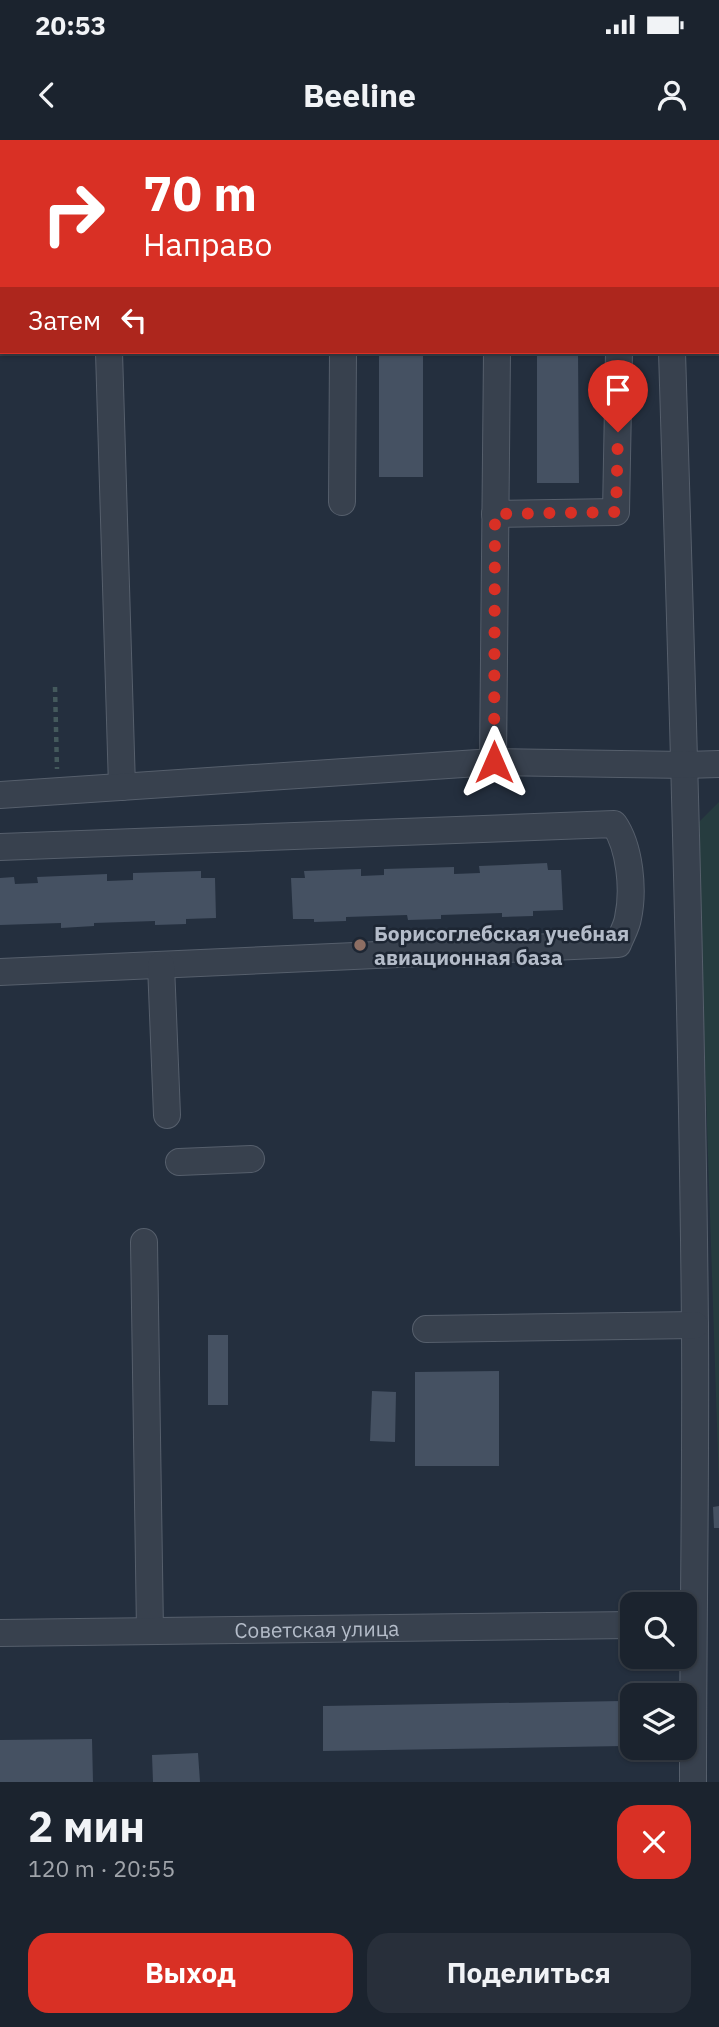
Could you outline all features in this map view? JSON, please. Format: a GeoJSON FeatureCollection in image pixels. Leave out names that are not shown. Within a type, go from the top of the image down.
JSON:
{"type":"FeatureCollection","features":[{"type":"Feature","properties":{"kind":"street"},"geometry":{"type":"LineString","coordinates":[[109,354],[122,787]]}},
{"type":"Feature","properties":{"kind":"street"},"geometry":{"type":"LineString","coordinates":[[342,502],[343,354]]}},
{"type":"Feature","properties":{"kind":"street"},"geometry":{"type":"LineString","coordinates":[[494,762],[497,354]]}},
{"type":"Feature","properties":{"kind":"street"},"geometry":{"type":"LineString","coordinates":[[495,514],[616,512],[619,354]]}},
{"type":"Feature","properties":{"kind":"street"},"geometry":{"type":"LineString","coordinates":[[672,354],[685,765],[695,1325],[696,1540],[692,1592]]}},
{"type":"Feature","properties":{"kind":"street"},"geometry":{"type":"LineString","coordinates":[[0,795],[494,762],[719,764]]}},
{"type":"Feature","properties":{"kind":"street"},"geometry":{"type":"LineString","coordinates":[[0,847],[614,824],[623,837],[630,874],[628,918],[618,944],[0,972]]}},
{"type":"Feature","properties":{"kind":"street"},"geometry":{"type":"LineString","coordinates":[[161,965],[167,1115]]}},
{"type":"Feature","properties":{"kind":"street"},"geometry":{"type":"LineString","coordinates":[[179,1161],[251,1159]]}},
{"type":"Feature","properties":{"kind":"street"},"geometry":{"type":"LineString","coordinates":[[144,1242],[150,1631]]}},
{"type":"Feature","properties":{"kind":"street"},"geometry":{"type":"LineString","coordinates":[[426,1329],[695,1325]]}},
{"type":"Feature","properties":{"kind":"street","name":"Советская улица"},"geometry":{"type":"LineString","coordinates":[[0,1633],[620,1625]]}},
{"type":"Feature","properties":{"kind":"street"},"geometry":{"type":"LineString","coordinates":[[690,1669],[693,1782]]}},
{"type":"Feature","properties":{"kind":"path"},"geometry":{"type":"LineString","coordinates":[[55,687],[57,791]]}},
{"type":"Feature","properties":{"kind":"green space"},"geometry":{"type":"Polygon","coordinates":[[[719,802],[719,1487],[697,824],[719,802]]]}},
{"type":"Feature","properties":{"kind":"building"},"geometry":{"type":"Polygon","coordinates":[[[379,354],[423,354],[423,477],[379,477],[379,354]]]}},
{"type":"Feature","properties":{"kind":"building"},"geometry":{"type":"Polygon","coordinates":[[[537,354],[578,354],[579,483],[537,483],[537,354]]]}},
{"type":"Feature","properties":{"kind":"building"},"geometry":{"type":"Polygon","coordinates":[[[547,863],[548,870],[561,870],[563,910],[533,911],[533,916],[502,917],[502,913],[441,915],[441,919],[408,920],[407,915],[346,917],[346,921],[314,922],[314,919],[293,919],[291,878],[305,878],[304,871],[361,869],[361,876],[384,875],[384,869],[454,867],[454,874],[480,873],[479,866],[547,863]]]}},
{"type":"Feature","properties":{"kind":"building"},"geometry":{"type":"Polygon","coordinates":[[[201,871],[201,878],[215,878],[216,918],[186,919],[186,924],[155,925],[155,921],[94,923],[94,926],[61,928],[61,923],[0,925],[0,878],[14,877],[15,884],[38,883],[37,877],[107,874],[107,881],[133,880],[133,873],[201,871]]]}},
{"type":"Feature","properties":{"kind":"building"},"geometry":{"type":"Polygon","coordinates":[[[208,1335],[228,1335],[228,1405],[208,1405],[208,1335]]]}},
{"type":"Feature","properties":{"kind":"building"},"geometry":{"type":"Polygon","coordinates":[[[499,1371],[499,1466],[415,1466],[415,1372],[499,1371]]]}},
{"type":"Feature","properties":{"kind":"building"},"geometry":{"type":"Polygon","coordinates":[[[372,1391],[396,1392],[395,1442],[370,1441],[372,1391]]]}},
{"type":"Feature","properties":{"kind":"building"},"geometry":{"type":"Polygon","coordinates":[[[719,1506],[719,1528],[714,1528],[713,1507],[719,1506]]]}},
{"type":"Feature","properties":{"kind":"building"},"geometry":{"type":"Polygon","coordinates":[[[620,1701],[620,1746],[323,1751],[323,1706],[620,1701]]]}},
{"type":"Feature","properties":{"kind":"building"},"geometry":{"type":"Polygon","coordinates":[[[92,1739],[93,1782],[0,1782],[0,1740],[92,1739]]]}},
{"type":"Feature","properties":{"kind":"building"},"geometry":{"type":"Polygon","coordinates":[[[198,1753],[200,1782],[153,1782],[152,1755],[198,1753]]]}},
{"type":"Feature","properties":{"kind":"place","name":"Борисоглебская учебная авиационная база"},"geometry":{"type":"Point","coordinates":[360,945]}},
{"type":"Feature","properties":{"kind":"route"},"geometry":{"type":"LineString","coordinates":[[494,762],[495,514],[616,512],[618,432]]}}]}
